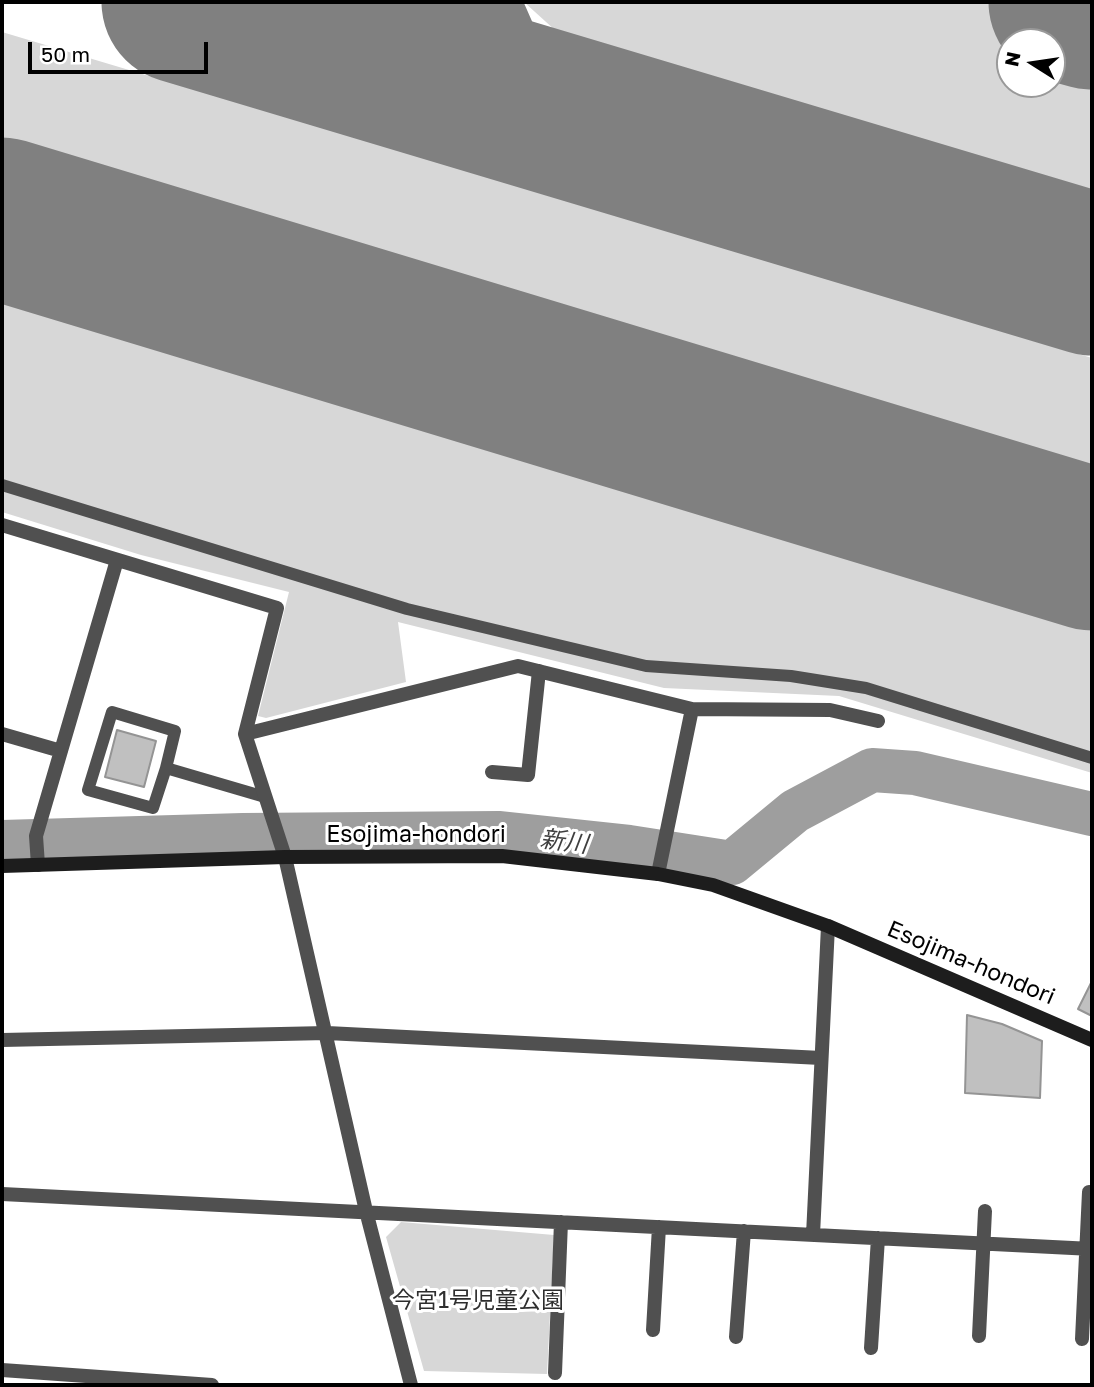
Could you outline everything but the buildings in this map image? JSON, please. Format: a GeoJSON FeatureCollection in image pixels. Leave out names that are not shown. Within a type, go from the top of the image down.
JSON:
{"type":"FeatureCollection","features":[{"type":"Feature","properties":{"kind":"street"},"geometry":{"type":"LineString","coordinates":[[2,525],[277,608],[245,734],[285,857],[366,1211],[411,1385]]}},
{"type":"Feature","properties":{"kind":"street"},"geometry":{"type":"LineString","coordinates":[[38,865],[36,836],[117,561]]}},
{"type":"Feature","properties":{"kind":"street"},"geometry":{"type":"LineString","coordinates":[[245,734],[518,666],[692,709],[830,710],[878,722]]}},
{"type":"Feature","properties":{"kind":"street"},"geometry":{"type":"LineString","coordinates":[[492,772],[528,775],[539,671]]}},
{"type":"Feature","properties":{"kind":"street"},"geometry":{"type":"LineString","coordinates":[[658,874],[692,709]]}},
{"type":"Feature","properties":{"kind":"street"},"geometry":{"type":"LineString","coordinates":[[2,734],[61,751]]}},
{"type":"Feature","properties":{"kind":"street","name":"Esojima-hondori"},"geometry":{"type":"LineString","coordinates":[[2,866],[285,857],[502,856],[658,874],[713,885],[828,926],[1092,1040]]}},
{"type":"Feature","properties":{"kind":"street"},"geometry":{"type":"LineString","coordinates":[[813,1235],[828,926]]}},
{"type":"Feature","properties":{"kind":"street"},"geometry":{"type":"LineString","coordinates":[[2,1040],[327,1033],[821,1058]]}},
{"type":"Feature","properties":{"kind":"street"},"geometry":{"type":"LineString","coordinates":[[1082,1339],[1089,1249],[1089,1192]]}},
{"type":"Feature","properties":{"kind":"street"},"geometry":{"type":"LineString","coordinates":[[2,1194],[1089,1249]]}},
{"type":"Feature","properties":{"kind":"street"},"geometry":{"type":"LineString","coordinates":[[979,1336],[985,1211]]}},
{"type":"Feature","properties":{"kind":"street"},"geometry":{"type":"LineString","coordinates":[[555,1373],[561,1222]]}},
{"type":"Feature","properties":{"kind":"street"},"geometry":{"type":"LineString","coordinates":[[653,1330],[659,1227]]}},
{"type":"Feature","properties":{"kind":"street"},"geometry":{"type":"LineString","coordinates":[[736,1337],[744,1231]]}},
{"type":"Feature","properties":{"kind":"street"},"geometry":{"type":"LineString","coordinates":[[871,1348],[878,1238]]}},
{"type":"Feature","properties":{"kind":"street"},"geometry":{"type":"LineString","coordinates":[[2,1370],[212,1385]]}},
{"type":"Feature","properties":{"kind":"lane"},"geometry":{"type":"LineString","coordinates":[[2,485],[407,609],[646,666],[792,676],[866,688],[1092,758]]}},
{"type":"Feature","properties":{"kind":"lane"},"geometry":{"type":"LineString","coordinates":[[112,712],[175,731],[166,768],[153,808],[88,790],[112,712]]}},
{"type":"Feature","properties":{"kind":"lane"},"geometry":{"type":"LineString","coordinates":[[166,768],[265,797]]}},
{"type":"Feature","properties":{"kind":"green space"},"geometry":{"type":"Polygon","coordinates":[[[524,2],[1092,2],[1092,191],[556,31],[524,2]]]}},
{"type":"Feature","properties":{"kind":"green space"},"geometry":{"type":"Polygon","coordinates":[[[2,32],[1092,358],[1092,773],[839,696],[664,688],[398,622],[406,682],[266,718],[258,716],[289,592],[141,555],[2,512],[2,32]]]}},
{"type":"Feature","properties":{"kind":"green space","name":"今宮1号児童公園"},"geometry":{"type":"Polygon","coordinates":[[[401,1222],[554,1235],[547,1374],[424,1371],[386,1237],[401,1222]]]}},
{"type":"Feature","properties":{"kind":"waterway","name":"新川"},"geometry":{"type":"LineString","coordinates":[[2,842],[243,835],[498,833],[629,847],[732,863],[795,811],[872,770],[915,773],[1092,814]]}},
{"type":"Feature","properties":{"kind":"taxiway"},"geometry":{"type":"LineString","coordinates":[[272,28],[316,29],[361,20],[398,2]]}},
{"type":"Feature","properties":{"kind":"taxiway"},"geometry":{"type":"LineString","coordinates":[[488,2],[518,70],[556,113]]}},
{"type":"Feature","properties":{"kind":"runway"},"geometry":{"type":"LineString","coordinates":[[183,2],[1092,274]]}},
{"type":"Feature","properties":{"kind":"runway"},"geometry":{"type":"LineString","coordinates":[[1070,2],[1092,8]]}},
{"type":"Feature","properties":{"kind":"runway"},"geometry":{"type":"LineString","coordinates":[[2,219],[1092,549]]}}]}
